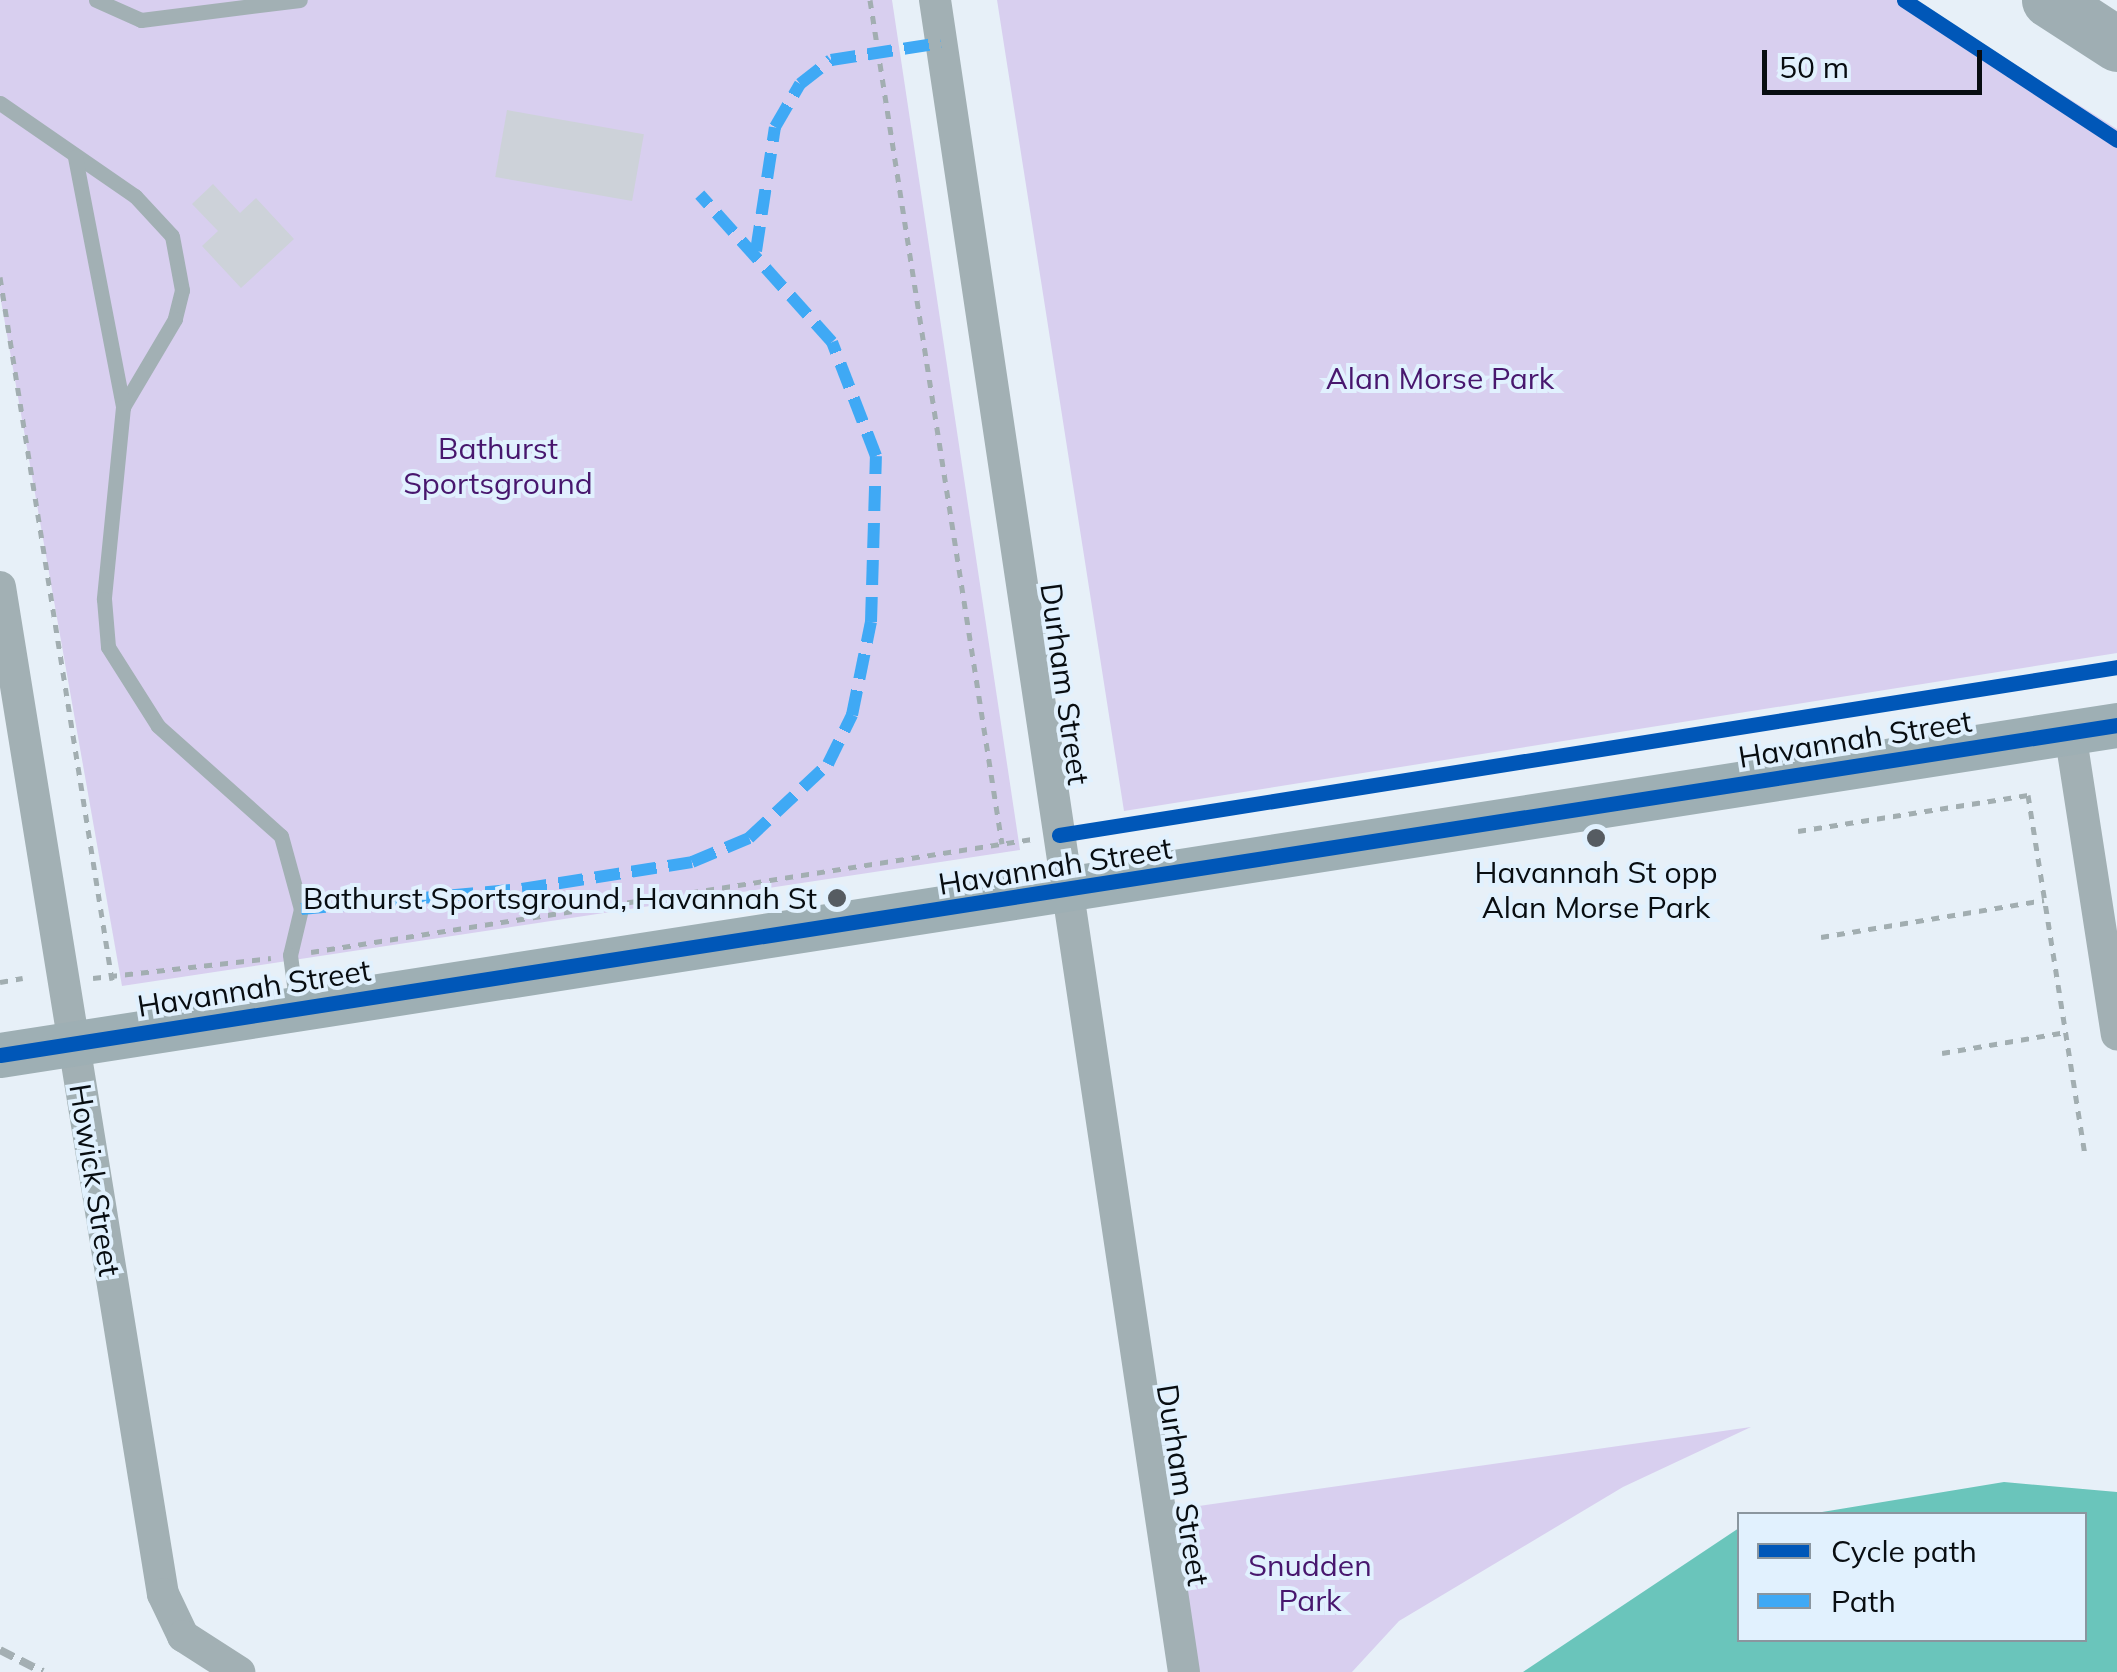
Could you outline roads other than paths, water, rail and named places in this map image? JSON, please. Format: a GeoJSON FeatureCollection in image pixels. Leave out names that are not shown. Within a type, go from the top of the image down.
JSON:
{"type":"FeatureCollection","features":[{"type":"Feature","properties":{"kind":"street","name":"Durham Street"},"geometry":{"type":"LineString","coordinates":[[935,0],[1184,1672]]}},
{"type":"Feature","properties":{"kind":"street","name":"Howick Street"},"geometry":{"type":"LineString","coordinates":[[0,588],[163,1594],[183,1636],[239,1672]]}},
{"type":"Feature","properties":{"kind":"street","name":"Havannah Street"},"geometry":{"type":"LineString","coordinates":[[0,1055],[1068,892],[2117,725]]}},
{"type":"Feature","properties":{"kind":"street"},"geometry":{"type":"LineString","coordinates":[[2070,732],[2117,1034]]}},
{"type":"Feature","properties":{"kind":"lane"},"geometry":{"type":"LineString","coordinates":[[96,0],[141,20],[300,0]]}},
{"type":"Feature","properties":{"kind":"lane"},"geometry":{"type":"LineString","coordinates":[[0,102],[156,213],[180,261],[175,319],[123,407]]}},
{"type":"Feature","properties":{"kind":"lane"},"geometry":{"type":"LineString","coordinates":[[75,157],[123,407],[104,600],[108,647],[158,726],[281,836],[300,910],[290,955],[298,1009]]}},
{"type":"Feature","properties":{"kind":"railway"},"geometry":{"type":"LineString","coordinates":[[0,1650],[43,1672]]}},
{"type":"Feature","properties":{"kind":"place","name":"Havannah St opp Alan Morse Park"},"geometry":{"type":"Point","coordinates":[1596,838]}},
{"type":"Feature","properties":{"kind":"place","name":"Bathurst Sportsground, Havannah St"},"geometry":{"type":"Point","coordinates":[837,898]}},
{"type":"Feature","properties":{"kind":"park label","name":"Alan Morse Park"},"geometry":{"type":"Point","coordinates":[1440,378]}},
{"type":"Feature","properties":{"kind":"park label","name":"Bathurst Sportsground"},"geometry":{"type":"Point","coordinates":[498,465]}},
{"type":"Feature","properties":{"kind":"park label","name":"Snudden Park"},"geometry":{"type":"Point","coordinates":[1310,1582]}}]}
